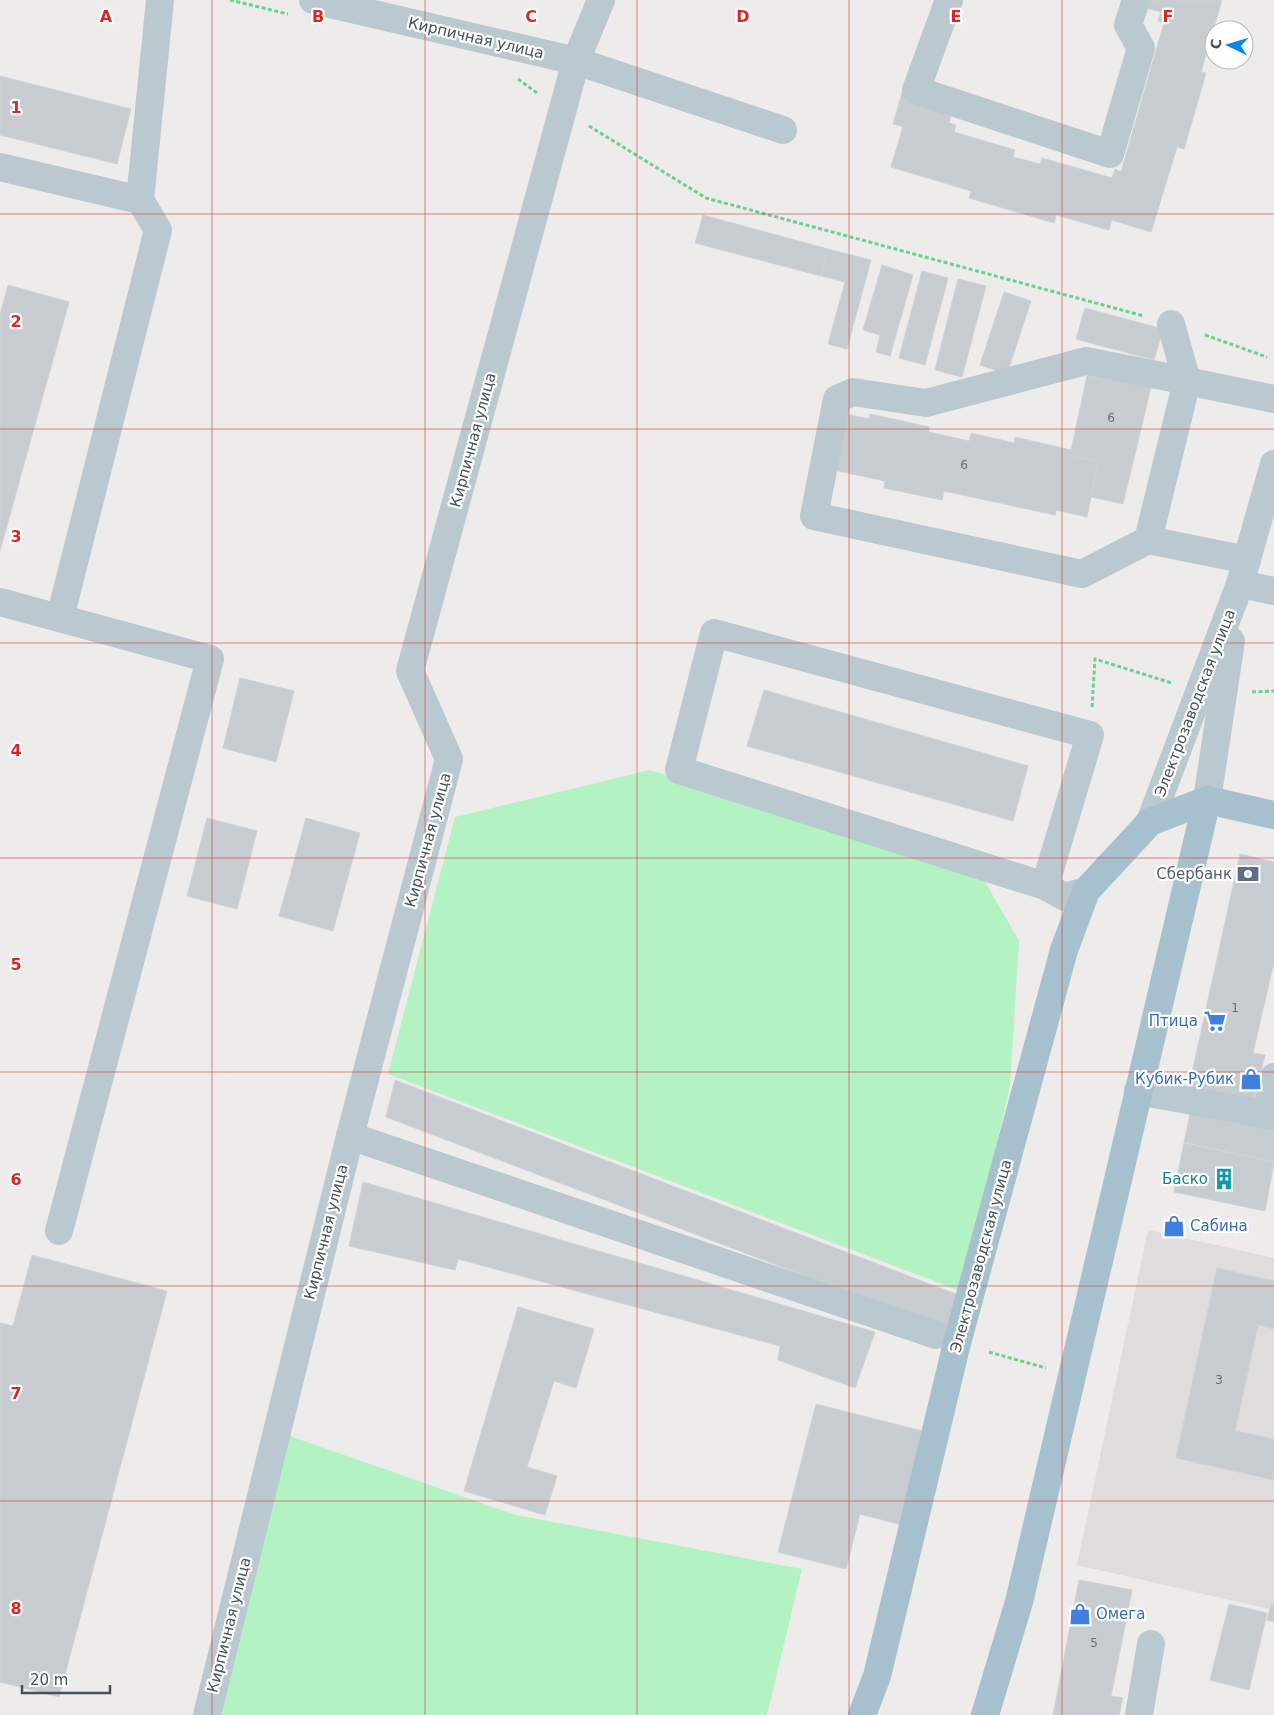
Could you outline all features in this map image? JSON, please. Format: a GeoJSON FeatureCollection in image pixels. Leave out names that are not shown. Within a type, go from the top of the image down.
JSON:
{"type":"FeatureCollection","features":[{"type":"Feature","properties":{"kind":"main road"},"geometry":{"type":"LineString","coordinates":[[1207,800],[1274,815]]}},
{"type":"Feature","properties":{"kind":"main road","name":"Электрозаводская улица"},"geometry":{"type":"LineString","coordinates":[[862,1715],[877,1676],[957,1343],[1064,950],[1086,890],[1150,822],[1207,800]]}},
{"type":"Feature","properties":{"kind":"main road","name":"Электрозаводская улица"},"geometry":{"type":"LineString","coordinates":[[985,1715],[1019,1602],[1207,800]]}},
{"type":"Feature","properties":{"kind":"street"},"geometry":{"type":"LineString","coordinates":[[60,618],[158,230],[140,200],[160,0]]}},
{"type":"Feature","properties":{"kind":"street"},"geometry":{"type":"LineString","coordinates":[[601,0],[576,61],[783,130]]}},
{"type":"Feature","properties":{"kind":"street"},"geometry":{"type":"LineString","coordinates":[[948,0],[916,90],[1110,154],[1141,48],[1128,25],[1136,0]]}},
{"type":"Feature","properties":{"kind":"street","name":"Кирпичная улица"},"geometry":{"type":"LineString","coordinates":[[207,1715],[350,1136],[449,759],[410,671],[576,61],[305,8]]}},
{"type":"Feature","properties":{"kind":"street"},"geometry":{"type":"LineString","coordinates":[[0,167],[140,200]]}},
{"type":"Feature","properties":{"kind":"street"},"geometry":{"type":"LineString","coordinates":[[1148,540],[1187,381],[1171,324]]}},
{"type":"Feature","properties":{"kind":"street"},"geometry":{"type":"LineString","coordinates":[[1274,399],[1086,361],[926,403],[853,392],[837,399],[814,516],[1082,574],[1148,540],[1244,572],[1274,591]]}},
{"type":"Feature","properties":{"kind":"street","name":"Электрозаводская улица"},"geometry":{"type":"LineString","coordinates":[[1150,822],[1212,692],[1274,464]]}},
{"type":"Feature","properties":{"kind":"street"},"geometry":{"type":"LineString","coordinates":[[0,602],[210,660],[59,1231]]}},
{"type":"Feature","properties":{"kind":"street"},"geometry":{"type":"LineString","coordinates":[[1045,886],[1090,735],[714,633],[679,770],[1045,886],[1065,896],[1086,890]]}},
{"type":"Feature","properties":{"kind":"street","name":"Электрозаводская улица"},"geometry":{"type":"LineString","coordinates":[[1207,800],[1212,692]]}},
{"type":"Feature","properties":{"kind":"street"},"geometry":{"type":"LineString","coordinates":[[1138,1091],[1270,1115],[1274,1077]]}},
{"type":"Feature","properties":{"kind":"street"},"geometry":{"type":"LineString","coordinates":[[350,1136],[936,1335]]}},
{"type":"Feature","properties":{"kind":"street"},"geometry":{"type":"LineString","coordinates":[[1139,1715],[1152,1644]]}},
{"type":"Feature","properties":{"kind":"path"},"geometry":{"type":"LineString","coordinates":[[230,0],[305,8]]}},
{"type":"Feature","properties":{"kind":"path"},"geometry":{"type":"LineString","coordinates":[[514,75],[552,104],[706,198],[1171,324],[1268,357]]}},
{"type":"Feature","properties":{"kind":"path"},"geometry":{"type":"LineString","coordinates":[[1090,735],[1095,659],[1212,692],[1274,691]]}},
{"type":"Feature","properties":{"kind":"path"},"geometry":{"type":"LineString","coordinates":[[989,1352],[1051,1369]]}},
{"type":"Feature","properties":{"kind":"shaded area"},"geometry":{"type":"Polygon","coordinates":[[[1148,1230],[1274,1258],[1274,1610],[1077,1565],[1148,1230]]]}},
{"type":"Feature","properties":{"kind":"green space"},"geometry":{"type":"Polygon","coordinates":[[[650,770],[980,873],[1019,941],[1010,1086],[963,1292],[388,1074],[455,817],[650,770]]]}},
{"type":"Feature","properties":{"kind":"green space"},"geometry":{"type":"Polygon","coordinates":[[[287,1435],[516,1515],[802,1569],[767,1715],[219,1715],[287,1435]]]}},
{"type":"Feature","properties":{"kind":"building"},"geometry":{"type":"Polygon","coordinates":[[[1149,0],[1222,0],[1216,20],[1204,20],[1204,62],[1201,72],[1206,73],[1184,149],[1177,147],[1151,232],[1112,220],[1109,230],[1056,215],[1054,223],[969,198],[971,191],[891,167],[903,127],[893,124],[902,93],[953,108],[949,123],[956,125],[954,132],[1015,150],[1013,157],[1040,164],[1042,158],[1112,178],[1115,169],[1121,172],[1164,23],[1158,21],[1161,12],[1146,8],[1149,0]]]}},
{"type":"Feature","properties":{"kind":"building"},"geometry":{"type":"Polygon","coordinates":[[[0,76],[131,109],[117,164],[0,135],[0,76]]]}},
{"type":"Feature","properties":{"kind":"building"},"geometry":{"type":"Polygon","coordinates":[[[703,215],[828,249],[821,276],[695,243],[703,215]]]}},
{"type":"Feature","properties":{"kind":"building"},"geometry":{"type":"Polygon","coordinates":[[[828,249],[871,260],[847,349],[828,344],[845,282],[821,276],[828,249]]]}},
{"type":"Feature","properties":{"kind":"building"},"geometry":{"type":"Polygon","coordinates":[[[882,265],[913,275],[890,356],[876,352],[880,335],[863,330],[882,265]]]}},
{"type":"Feature","properties":{"kind":"building"},"geometry":{"type":"Polygon","coordinates":[[[922,271],[948,278],[925,365],[899,358],[922,271]]]}},
{"type":"Feature","properties":{"kind":"building"},"geometry":{"type":"Polygon","coordinates":[[[958,279],[986,286],[962,377],[935,370],[958,279]]]}},
{"type":"Feature","properties":{"kind":"building"},"geometry":{"type":"Polygon","coordinates":[[[8,285],[69,302],[0,551],[0,315],[8,285]]]}},
{"type":"Feature","properties":{"kind":"building"},"geometry":{"type":"Polygon","coordinates":[[[1004,292],[1031,301],[1007,374],[980,365],[1004,292]]]}},
{"type":"Feature","properties":{"kind":"building"},"geometry":{"type":"Polygon","coordinates":[[[1085,308],[1163,329],[1154,360],[1076,339],[1085,308]]]}},
{"type":"Feature","properties":{"kind":"building"},"geometry":{"type":"Polygon","coordinates":[[[1087,376],[1151,387],[1123,504],[1091,497],[1098,462],[1070,455],[1087,376]]]}},
{"type":"Feature","properties":{"kind":"building"},"geometry":{"type":"Polygon","coordinates":[[[842,413],[869,419],[870,414],[929,427],[929,432],[969,441],[971,433],[1014,443],[1015,437],[1071,450],[1070,455],[1098,462],[1087,517],[1056,510],[1055,515],[944,491],[942,500],[884,488],[885,481],[829,469],[842,413]]]}},
{"type":"Feature","properties":{"kind":"building"},"geometry":{"type":"Polygon","coordinates":[[[240,678],[294,691],[276,762],[223,748],[240,678]]]}},
{"type":"Feature","properties":{"kind":"building"},"geometry":{"type":"Polygon","coordinates":[[[764,690],[1028,766],[1013,821],[747,746],[764,690]]]}},
{"type":"Feature","properties":{"kind":"building"},"geometry":{"type":"Polygon","coordinates":[[[207,818],[257,831],[237,909],[187,896],[207,818]]]}},
{"type":"Feature","properties":{"kind":"building"},"geometry":{"type":"Polygon","coordinates":[[[306,818],[360,833],[333,931],[279,916],[306,818]]]}},
{"type":"Feature","properties":{"kind":"building"},"geometry":{"type":"Polygon","coordinates":[[[1240,854],[1274,862],[1274,962],[1253,1053],[1265,1055],[1253,1104],[1188,1091],[1240,854]]]}},
{"type":"Feature","properties":{"kind":"building"},"geometry":{"type":"Polygon","coordinates":[[[395,1080],[961,1296],[951,1331],[386,1117],[395,1080]]]}},
{"type":"Feature","properties":{"kind":"building"},"geometry":{"type":"Polygon","coordinates":[[[1191,1110],[1274,1128],[1274,1162],[1184,1142],[1191,1110]]]}},
{"type":"Feature","properties":{"kind":"building","name":"Баско"},"geometry":{"type":"Polygon","coordinates":[[[1184,1143],[1274,1162],[1265,1211],[1174,1192],[1184,1143]]]}},
{"type":"Feature","properties":{"kind":"building"},"geometry":{"type":"Polygon","coordinates":[[[363,1182],[875,1332],[855,1388],[778,1360],[780,1346],[458,1259],[455,1270],[349,1246],[363,1182]]]}},
{"type":"Feature","properties":{"kind":"building"},"geometry":{"type":"Polygon","coordinates":[[[32,1255],[167,1291],[59,1697],[0,1682],[0,1323],[13,1326],[32,1255]]]}},
{"type":"Feature","properties":{"kind":"building"},"geometry":{"type":"Polygon","coordinates":[[[1217,1268],[1274,1281],[1274,1329],[1258,1325],[1235,1431],[1274,1439],[1274,1480],[1176,1458],[1217,1268]]]}},
{"type":"Feature","properties":{"kind":"building"},"geometry":{"type":"Polygon","coordinates":[[[518,1307],[594,1329],[576,1388],[554,1381],[527,1467],[557,1476],[545,1515],[464,1491],[518,1307]]]}},
{"type":"Feature","properties":{"kind":"building"},"geometry":{"type":"Polygon","coordinates":[[[816,1404],[926,1432],[902,1525],[860,1514],[846,1569],[778,1552],[816,1404]]]}},
{"type":"Feature","properties":{"kind":"building"},"geometry":{"type":"Polygon","coordinates":[[[1079,1580],[1132,1590],[1111,1696],[1123,1698],[1119,1715],[1053,1715],[1079,1580]]]}},
{"type":"Feature","properties":{"kind":"building"},"geometry":{"type":"Polygon","coordinates":[[[1229,1604],[1267,1613],[1249,1690],[1210,1680],[1229,1604]]]}},
{"type":"Feature","properties":{"kind":"building"},"geometry":{"type":"Polygon","coordinates":[[[1271,1604],[1274,1605],[1274,1622],[1267,1620],[1271,1604]]]}},
{"type":"Feature","properties":{"kind":"place","name":"Сбербанк"},"geometry":{"type":"Point","coordinates":[1248,874]}},
{"type":"Feature","properties":{"kind":"place","name":"Птица"},"geometry":{"type":"Point","coordinates":[1215,1021]}},
{"type":"Feature","properties":{"kind":"place","name":"Кубик-Рубик"},"geometry":{"type":"Point","coordinates":[1251,1079]}},
{"type":"Feature","properties":{"kind":"place","name":"Баско"},"geometry":{"type":"Point","coordinates":[1224,1179]}},
{"type":"Feature","properties":{"kind":"place","name":"Сабина"},"geometry":{"type":"Point","coordinates":[1174,1226]}},
{"type":"Feature","properties":{"kind":"place","name":"Омега"},"geometry":{"type":"Point","coordinates":[1080,1614]}}]}
